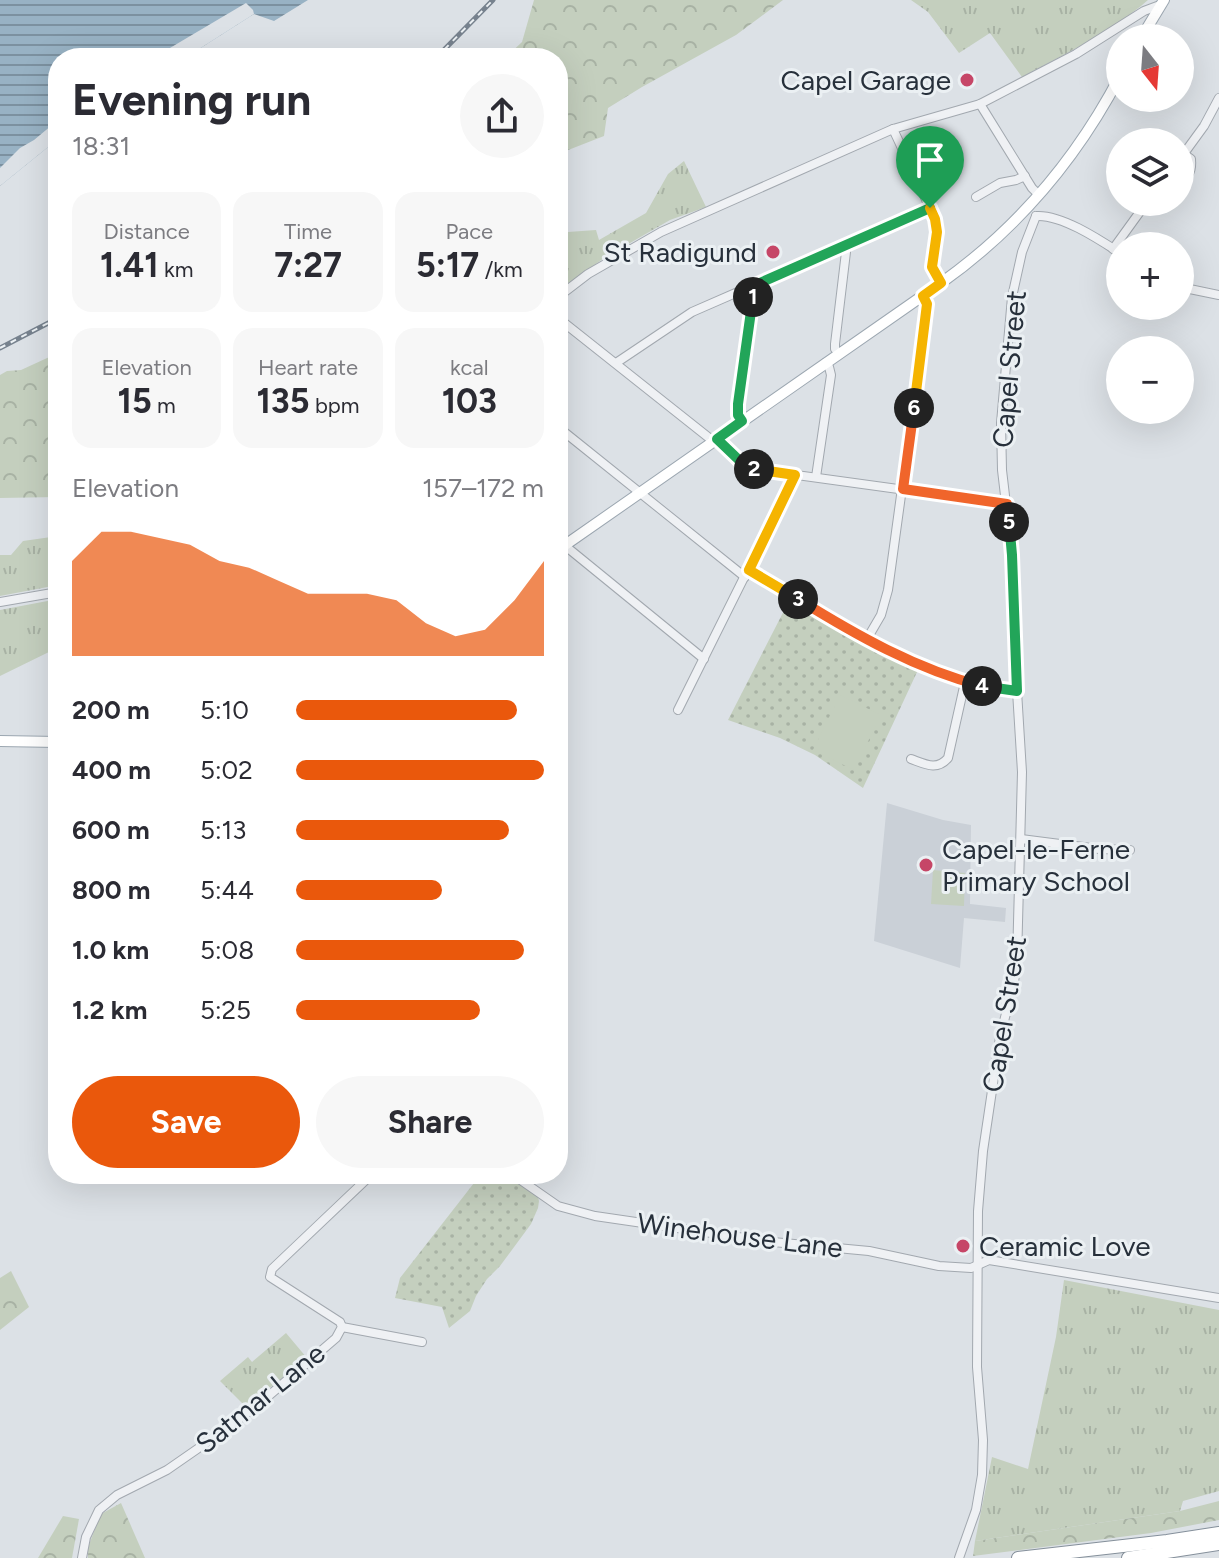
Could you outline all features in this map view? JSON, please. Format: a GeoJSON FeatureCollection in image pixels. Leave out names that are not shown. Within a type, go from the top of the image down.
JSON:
{"type":"FeatureCollection","features":[{"type":"Feature","properties":{"kind":"highway"},"geometry":{"type":"LineString","coordinates":[[1018,1558],[1219,1533]]}},
{"type":"Feature","properties":{"kind":"highway"},"geometry":{"type":"LineString","coordinates":[[1128,1558],[1219,1544]]}},
{"type":"Feature","properties":{"kind":"main road"},"geometry":{"type":"LineString","coordinates":[[1149,24],[1162,2]]}},
{"type":"Feature","properties":{"kind":"main road"},"geometry":{"type":"LineString","coordinates":[[568,540],[976,257],[1039,195],[1083,138],[1106,99]]}},
{"type":"Feature","properties":{"kind":"main road"},"geometry":{"type":"LineString","coordinates":[[0,741],[48,742]]}},
{"type":"Feature","properties":{"kind":"street"},"geometry":{"type":"LineString","coordinates":[[568,289],[588,274],[661,232],[893,129],[980,104],[1076,54],[1162,2]]}},
{"type":"Feature","properties":{"kind":"street"},"geometry":{"type":"LineString","coordinates":[[1194,140],[1219,98]]}},
{"type":"Feature","properties":{"kind":"street"},"geometry":{"type":"LineString","coordinates":[[980,104],[1039,195]]}},
{"type":"Feature","properties":{"kind":"street"},"geometry":{"type":"LineString","coordinates":[[893,129],[935,219],[937,232],[932,267],[941,283]]}},
{"type":"Feature","properties":{"kind":"street"},"geometry":{"type":"LineString","coordinates":[[976,197],[1000,183],[1025,176]]}},
{"type":"Feature","properties":{"kind":"street"},"geometry":{"type":"LineString","coordinates":[[1029,206],[1036,216],[1045,215],[1106,244]]}},
{"type":"Feature","properties":{"kind":"street"},"geometry":{"type":"LineString","coordinates":[[616,363],[682,318],[930,208]]}},
{"type":"Feature","properties":{"kind":"street","name":"Capel Street"},"geometry":{"type":"LineString","coordinates":[[959,1558],[976,1510],[984,1463],[977,1367],[978,1211],[983,1151],[1000,1037],[1016,971],[1022,772],[1012,555],[1002,470],[1001,423],[1011,304],[1022,252],[1036,216]]}},
{"type":"Feature","properties":{"kind":"street"},"geometry":{"type":"LineString","coordinates":[[840,354],[835,344],[846,252],[844,245]]}},
{"type":"Feature","properties":{"kind":"street"},"geometry":{"type":"LineString","coordinates":[[742,421],[738,415],[738,404],[753,286]]}},
{"type":"Feature","properties":{"kind":"street"},"geometry":{"type":"LineString","coordinates":[[1194,290],[1219,295]]}},
{"type":"Feature","properties":{"kind":"street"},"geometry":{"type":"LineString","coordinates":[[867,639],[885,604],[927,304],[923,296]]}},
{"type":"Feature","properties":{"kind":"street"},"geometry":{"type":"LineString","coordinates":[[568,326],[747,467],[1007,504]]}},
{"type":"Feature","properties":{"kind":"street"},"geometry":{"type":"LineString","coordinates":[[816,477],[831,375],[825,363]]}},
{"type":"Feature","properties":{"kind":"street"},"geometry":{"type":"LineString","coordinates":[[568,435],[747,574],[912,662],[965,682],[1017,691]]}},
{"type":"Feature","properties":{"kind":"street"},"geometry":{"type":"LineString","coordinates":[[678,710],[795,475]]}},
{"type":"Feature","properties":{"kind":"street"},"geometry":{"type":"LineString","coordinates":[[568,551],[704,659]]}},
{"type":"Feature","properties":{"kind":"street"},"geometry":{"type":"LineString","coordinates":[[0,602],[48,594]]}},
{"type":"Feature","properties":{"kind":"street"},"geometry":{"type":"LineString","coordinates":[[911,759],[934,766],[943,764],[948,758],[965,682]]}},
{"type":"Feature","properties":{"kind":"street"},"geometry":{"type":"LineString","coordinates":[[1021,839],[1130,850]]}},
{"type":"Feature","properties":{"kind":"street","name":"Satmar Lane"},"geometry":{"type":"LineString","coordinates":[[82,1554],[91,1524],[99,1510],[117,1495],[167,1470],[229,1427],[336,1338],[342,1327],[340,1322],[270,1277],[272,1269],[361,1184]]}},
{"type":"Feature","properties":{"kind":"street","name":"Winehouse Lane"},"geometry":{"type":"LineString","coordinates":[[526,1184],[558,1206],[595,1216],[773,1242],[869,1251],[939,1266],[971,1268],[989,1260],[1219,1298]]}},
{"type":"Feature","properties":{"kind":"street"},"geometry":{"type":"LineString","coordinates":[[342,1327],[422,1342]]}},
{"type":"Feature","properties":{"kind":"shaded area","name":"Capel-le-Ferne Primary School"},"geometry":{"type":"Polygon","coordinates":[[[887,803],[971,825],[970,904],[1006,908],[1005,922],[964,918],[960,968],[874,941],[887,803]]]}},
{"type":"Feature","properties":{"kind":"green space"},"geometry":{"type":"Polygon","coordinates":[[[534,0],[783,0],[736,35],[608,108],[604,136],[568,150],[568,48],[516,48],[522,42],[534,0]]]}},
{"type":"Feature","properties":{"kind":"green space"},"geometry":{"type":"Polygon","coordinates":[[[911,0],[1148,0],[1115,24],[1106,24],[1103,32],[1022,77],[990,33],[959,53],[928,12],[911,0]]]}},
{"type":"Feature","properties":{"kind":"green space"},"geometry":{"type":"Polygon","coordinates":[[[684,161],[706,207],[670,220],[604,258],[568,285],[568,232],[596,230],[599,240],[646,213],[668,174],[684,161]]]}},
{"type":"Feature","properties":{"kind":"green space"},"geometry":{"type":"Polygon","coordinates":[[[48,358],[48,497],[0,498],[0,375],[21,370],[48,358]]]}},
{"type":"Feature","properties":{"kind":"green space"},"geometry":{"type":"Polygon","coordinates":[[[48,537],[48,587],[0,596],[0,555],[11,555],[23,541],[48,537]]]}},
{"type":"Feature","properties":{"kind":"green space"},"geometry":{"type":"Polygon","coordinates":[[[791,597],[918,670],[863,788],[815,755],[780,738],[728,720],[791,597]]]}},
{"type":"Feature","properties":{"kind":"green space"},"geometry":{"type":"Polygon","coordinates":[[[48,601],[48,652],[0,676],[0,610],[48,601]]]}},
{"type":"Feature","properties":{"kind":"green space"},"geometry":{"type":"Polygon","coordinates":[[[840,695],[881,715],[854,770],[813,750],[840,695]]]}},
{"type":"Feature","properties":{"kind":"green space"},"geometry":{"type":"Polygon","coordinates":[[[933,870],[965,873],[964,906],[931,904],[933,870]]]}},
{"type":"Feature","properties":{"kind":"green space"},"geometry":{"type":"Polygon","coordinates":[[[473,1184],[522,1184],[537,1194],[538,1208],[531,1224],[487,1279],[470,1311],[449,1328],[442,1307],[395,1298],[400,1278],[473,1184]]]}},
{"type":"Feature","properties":{"kind":"green space"},"geometry":{"type":"Polygon","coordinates":[[[11,1271],[29,1307],[0,1330],[0,1278],[11,1271]]]}},
{"type":"Feature","properties":{"kind":"green space"},"geometry":{"type":"Polygon","coordinates":[[[1064,1280],[1219,1310],[1219,1491],[1183,1501],[1180,1511],[975,1541],[992,1457],[1028,1469],[1056,1337],[1064,1280]]]}},
{"type":"Feature","properties":{"kind":"green space"},"geometry":{"type":"Polygon","coordinates":[[[286,1333],[307,1358],[246,1407],[220,1381],[248,1357],[252,1362],[286,1333]]]}},
{"type":"Feature","properties":{"kind":"green space"},"geometry":{"type":"Polygon","coordinates":[[[1219,1501],[1219,1520],[1151,1533],[973,1556],[975,1541],[1180,1511],[1219,1501]]]}},
{"type":"Feature","properties":{"kind":"green space"},"geometry":{"type":"Polygon","coordinates":[[[121,1503],[145,1558],[88,1558],[88,1547],[101,1514],[121,1503]]]}},
{"type":"Feature","properties":{"kind":"green space"},"geometry":{"type":"Polygon","coordinates":[[[63,1516],[79,1519],[72,1558],[38,1558],[63,1516]]]}},
{"type":"Feature","properties":{"kind":"water"},"geometry":{"type":"Polygon","coordinates":[[[0,0],[308,0],[274,21],[254,14],[201,48],[48,48],[48,147],[0,186],[0,0]]]}},
{"type":"Feature","properties":{"kind":"pier"},"geometry":{"type":"Polygon","coordinates":[[[246,3],[253,10],[254,14],[201,48],[170,48],[246,3]]]}},
{"type":"Feature","properties":{"kind":"pier"},"geometry":{"type":"Polygon","coordinates":[[[48,128],[48,147],[0,186],[0,168],[20,148],[48,128]]]}},
{"type":"Feature","properties":{"kind":"railway"},"geometry":{"type":"LineString","coordinates":[[446,48],[493,0]]}},
{"type":"Feature","properties":{"kind":"railway"},"geometry":{"type":"LineString","coordinates":[[0,348],[48,323]]}},
{"type":"Feature","properties":{"kind":"place","name":"Capel Garage"},"geometry":{"type":"Point","coordinates":[967,80]}},
{"type":"Feature","properties":{"kind":"place","name":"St Radigund"},"geometry":{"type":"Point","coordinates":[773,252]}},
{"type":"Feature","properties":{"kind":"place","name":"Capel-le-Ferne Primary School"},"geometry":{"type":"Point","coordinates":[926,865]}},
{"type":"Feature","properties":{"kind":"place","name":"Ceramic Love"},"geometry":{"type":"Point","coordinates":[963,1246]}},
{"type":"Feature","properties":{"kind":"route"},"geometry":{"type":"LineString","coordinates":[[930,208],[937,232],[932,267],[941,283],[923,296],[927,304],[903,489],[1007,504],[1017,691],[965,682],[912,662],[866,639],[749,570],[795,475],[747,467],[717,439],[742,421],[738,418],[738,404],[753,286],[930,208]]}}]}
